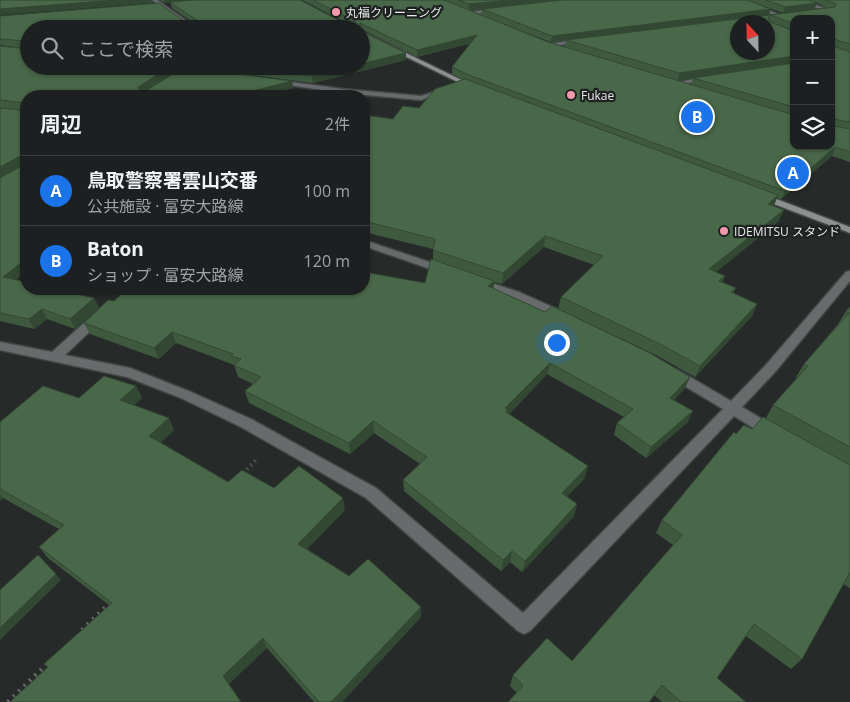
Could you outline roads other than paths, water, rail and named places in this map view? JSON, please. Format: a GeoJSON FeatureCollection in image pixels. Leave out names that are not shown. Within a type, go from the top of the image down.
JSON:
{"type":"FeatureCollection","features":[{"type":"Feature","properties":{"kind":"street"},"geometry":{"type":"LineString","coordinates":[[154,0],[182,20]]}},
{"type":"Feature","properties":{"kind":"street"},"geometry":{"type":"LineString","coordinates":[[738,0],[782,16]]}},
{"type":"Feature","properties":{"kind":"street"},"geometry":{"type":"LineString","coordinates":[[798,0],[829,11],[811,13]]}},
{"type":"Feature","properties":{"kind":"street"},"geometry":{"type":"LineString","coordinates":[[155,8],[174,6]]}},
{"type":"Feature","properties":{"kind":"street"},"geometry":{"type":"LineString","coordinates":[[467,13],[506,9]]}},
{"type":"Feature","properties":{"kind":"street"},"geometry":{"type":"LineString","coordinates":[[458,10],[485,20]]}},
{"type":"Feature","properties":{"kind":"street"},"geometry":{"type":"LineString","coordinates":[[775,17],[790,15]]}},
{"type":"Feature","properties":{"kind":"street"},"geometry":{"type":"LineString","coordinates":[[370,37],[466,85],[483,91]]}},
{"type":"Feature","properties":{"kind":"street"},"geometry":{"type":"LineString","coordinates":[[548,45],[587,40]]}},
{"type":"Feature","properties":{"kind":"street"},"geometry":{"type":"LineString","coordinates":[[539,41],[567,51]]}},
{"type":"Feature","properties":{"kind":"street"},"geometry":{"type":"LineString","coordinates":[[671,84],[718,77]]}},
{"type":"Feature","properties":{"kind":"street"},"geometry":{"type":"LineString","coordinates":[[661,80],[690,89]]}},
{"type":"Feature","properties":{"kind":"street"},"geometry":{"type":"LineString","coordinates":[[264,81],[317,90]]}},
{"type":"Feature","properties":{"kind":"street"},"geometry":{"type":"LineString","coordinates":[[457,88],[466,85]]}},
{"type":"Feature","properties":{"kind":"street"},"geometry":{"type":"LineString","coordinates":[[370,96],[420,98],[448,90]]}},
{"type":"Feature","properties":{"kind":"street"},"geometry":{"type":"LineString","coordinates":[[749,192],[850,230]]}},
{"type":"Feature","properties":{"kind":"street"},"geometry":{"type":"LineString","coordinates":[[370,245],[454,274]]}},
{"type":"Feature","properties":{"kind":"street"},"geometry":{"type":"LineString","coordinates":[[0,346],[130,373],[229,415],[277,440],[371,493],[524,626],[770,369],[850,274]]}},
{"type":"Feature","properties":{"kind":"street"},"geometry":{"type":"LineString","coordinates":[[472,279],[515,294],[575,323]]}},
{"type":"Feature","properties":{"kind":"street"},"geometry":{"type":"LineString","coordinates":[[54,358],[109,308]]}},
{"type":"Feature","properties":{"kind":"street"},"geometry":{"type":"LineString","coordinates":[[659,364],[782,438]]}},
{"type":"Feature","properties":{"kind":"place","name":"丸福クリーニング"},"geometry":{"type":"Point","coordinates":[336,12]}},
{"type":"Feature","properties":{"kind":"place","name":"Fukae"},"geometry":{"type":"Point","coordinates":[571,95]}},
{"type":"Feature","properties":{"kind":"place","name":"Baton"},"geometry":{"type":"Point","coordinates":[697,117]}},
{"type":"Feature","properties":{"kind":"place","name":"鳥取警察署雲山交番"},"geometry":{"type":"Point","coordinates":[793,173]}},
{"type":"Feature","properties":{"kind":"place","name":"IDEMITSU スタンド"},"geometry":{"type":"Point","coordinates":[724,231]}}]}
